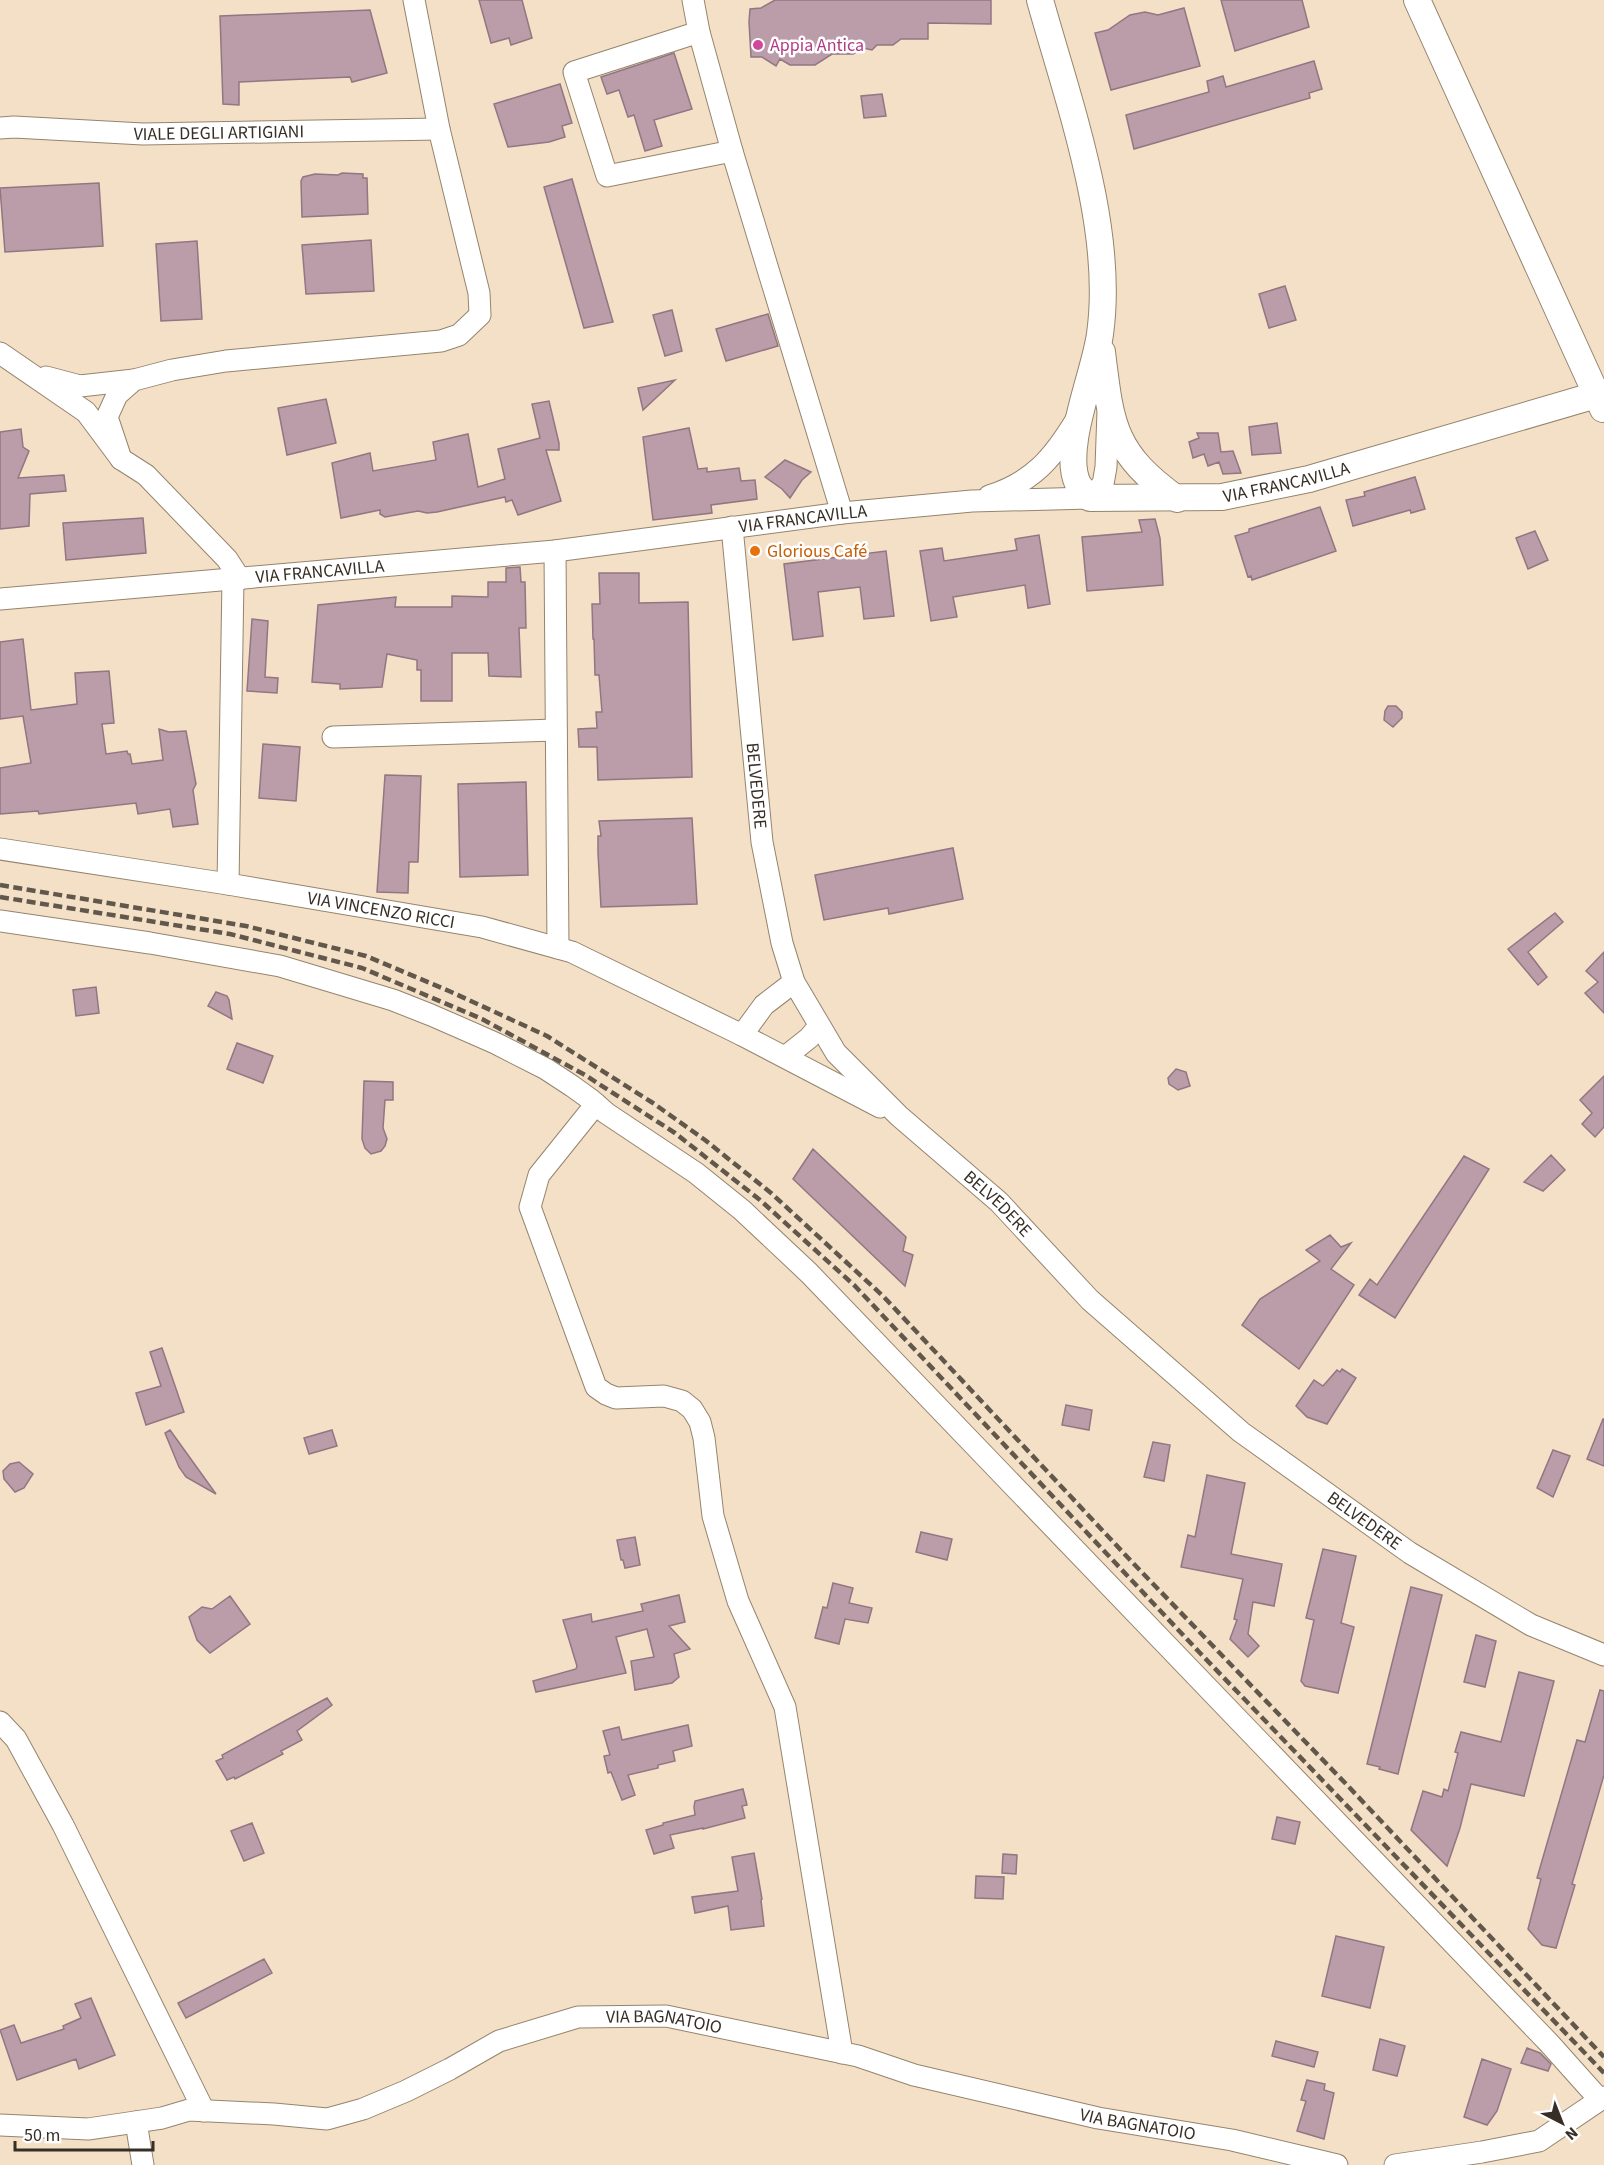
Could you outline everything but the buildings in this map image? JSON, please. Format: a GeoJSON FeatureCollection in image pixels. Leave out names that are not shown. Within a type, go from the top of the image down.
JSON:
{"type":"FeatureCollection","features":[{"type":"Feature","properties":{"kind":"main road"},"geometry":{"type":"LineString","coordinates":[[1040,0],[1089,179],[1099,245],[1102,295],[1100,334],[1108,404],[1118,437],[1131,459],[1151,480],[1177,499]]}},
{"type":"Feature","properties":{"kind":"main road"},"geometry":{"type":"LineString","coordinates":[[1417,0],[1601,400]]}},
{"type":"Feature","properties":{"kind":"main road"},"geometry":{"type":"LineString","coordinates":[[1090,498],[1079,486],[1074,471],[1073,447],[1100,334]]}},
{"type":"Feature","properties":{"kind":"main road","name":"VIA FRANCAVILLA"},"geometry":{"type":"LineString","coordinates":[[1090,498],[1222,497],[1309,479],[1601,400]]}},
{"type":"Feature","properties":{"kind":"street"},"geometry":{"type":"LineString","coordinates":[[30,373],[80,386],[134,380],[172,370],[226,361],[441,341],[459,335],[480,315],[478,293],[439,129],[414,0]]}},
{"type":"Feature","properties":{"kind":"street"},"geometry":{"type":"LineString","coordinates":[[693,0],[699,32],[732,151],[842,513]]}},
{"type":"Feature","properties":{"kind":"street"},"geometry":{"type":"LineString","coordinates":[[699,32],[574,72],[607,176],[732,151]]}},
{"type":"Feature","properties":{"kind":"street","name":"VIALE DEGLI ARTIGIANI"},"geometry":{"type":"LineString","coordinates":[[0,128],[144,134],[439,129]]}},
{"type":"Feature","properties":{"kind":"street"},"geometry":{"type":"LineString","coordinates":[[0,353],[86,412],[121,459],[146,475],[227,559],[237,579],[228,884]]}},
{"type":"Feature","properties":{"kind":"street"},"geometry":{"type":"LineString","coordinates":[[121,459],[107,417],[117,395],[134,380]]}},
{"type":"Feature","properties":{"kind":"street"},"geometry":{"type":"LineString","coordinates":[[1090,498],[1103,484],[1106,467],[1108,404]]}},
{"type":"Feature","properties":{"kind":"street"},"geometry":{"type":"LineString","coordinates":[[972,501],[1007,490],[1031,476],[1061,444],[1082,409]]}},
{"type":"Feature","properties":{"kind":"street","name":"VIA FRANCAVILLA"},"geometry":{"type":"LineString","coordinates":[[0,599],[555,551],[842,513],[972,501],[1090,498]]}},
{"type":"Feature","properties":{"kind":"street","name":"BELVEDERE"},"geometry":{"type":"LineString","coordinates":[[732,527],[762,842],[782,943],[794,982],[836,1053],[899,1116],[999,1202],[1090,1300],[1241,1432],[1410,1553],[1531,1625],[1604,1655]]}},
{"type":"Feature","properties":{"kind":"street"},"geometry":{"type":"LineString","coordinates":[[555,551],[558,948]]}},
{"type":"Feature","properties":{"kind":"street"},"geometry":{"type":"LineString","coordinates":[[333,736],[556,730]]}},
{"type":"Feature","properties":{"kind":"street","name":"VIA VINCENZO RICCI"},"geometry":{"type":"LineString","coordinates":[[0,849],[228,884],[482,927],[572,952],[742,1035],[899,1116]]}},
{"type":"Feature","properties":{"kind":"street"},"geometry":{"type":"LineString","coordinates":[[0,921],[280,966],[382,997],[431,1015],[495,1043],[546,1069],[606,1113],[696,1173],[742,1209],[809,1273],[1602,2098],[1539,2140],[1482,2152],[1395,2165]]}},
{"type":"Feature","properties":{"kind":"street"},"geometry":{"type":"LineString","coordinates":[[742,1035],[764,1005],[794,982]]}},
{"type":"Feature","properties":{"kind":"street"},"geometry":{"type":"LineString","coordinates":[[785,1057],[819,1026]]}},
{"type":"Feature","properties":{"kind":"street"},"geometry":{"type":"LineString","coordinates":[[596,1104],[539,1175],[531,1207],[596,1387],[616,1398],[664,1396],[682,1401],[692,1409],[700,1422],[713,1516],[738,1601],[785,1707],[842,2053]]}},
{"type":"Feature","properties":{"kind":"street"},"geometry":{"type":"LineString","coordinates":[[0,1722],[16,1739],[63,1825],[204,2111]]}},
{"type":"Feature","properties":{"kind":"street","name":"VIA BAGNATOIO"},"geometry":{"type":"LineString","coordinates":[[0,2126],[88,2129],[162,2118],[189,2110],[327,2119],[363,2109],[406,2091],[499,2041],[578,2017],[666,2016],[842,2053],[914,2074],[1098,2118],[1232,2140],[1337,2165]]}},
{"type":"Feature","properties":{"kind":"street"},"geometry":{"type":"LineString","coordinates":[[136,2122],[143,2165]]}},
{"type":"Feature","properties":{"kind":"railway"},"geometry":{"type":"LineString","coordinates":[[0,885],[246,926],[366,956],[547,1036],[653,1103],[705,1140],[771,1193],[883,1296],[1132,1562],[1604,2057]]}},
{"type":"Feature","properties":{"kind":"railway"},"geometry":{"type":"LineString","coordinates":[[0,897],[230,934],[362,968],[482,1019],[585,1075],[675,1133],[760,1200],[855,1286],[1200,1653],[1604,2073]]}},
{"type":"Feature","properties":{"kind":"place","name":"Appia Antica"},"geometry":{"type":"Point","coordinates":[758,45]}},
{"type":"Feature","properties":{"kind":"place","name":"Glorious Café"},"geometry":{"type":"Point","coordinates":[755,551]}}]}
